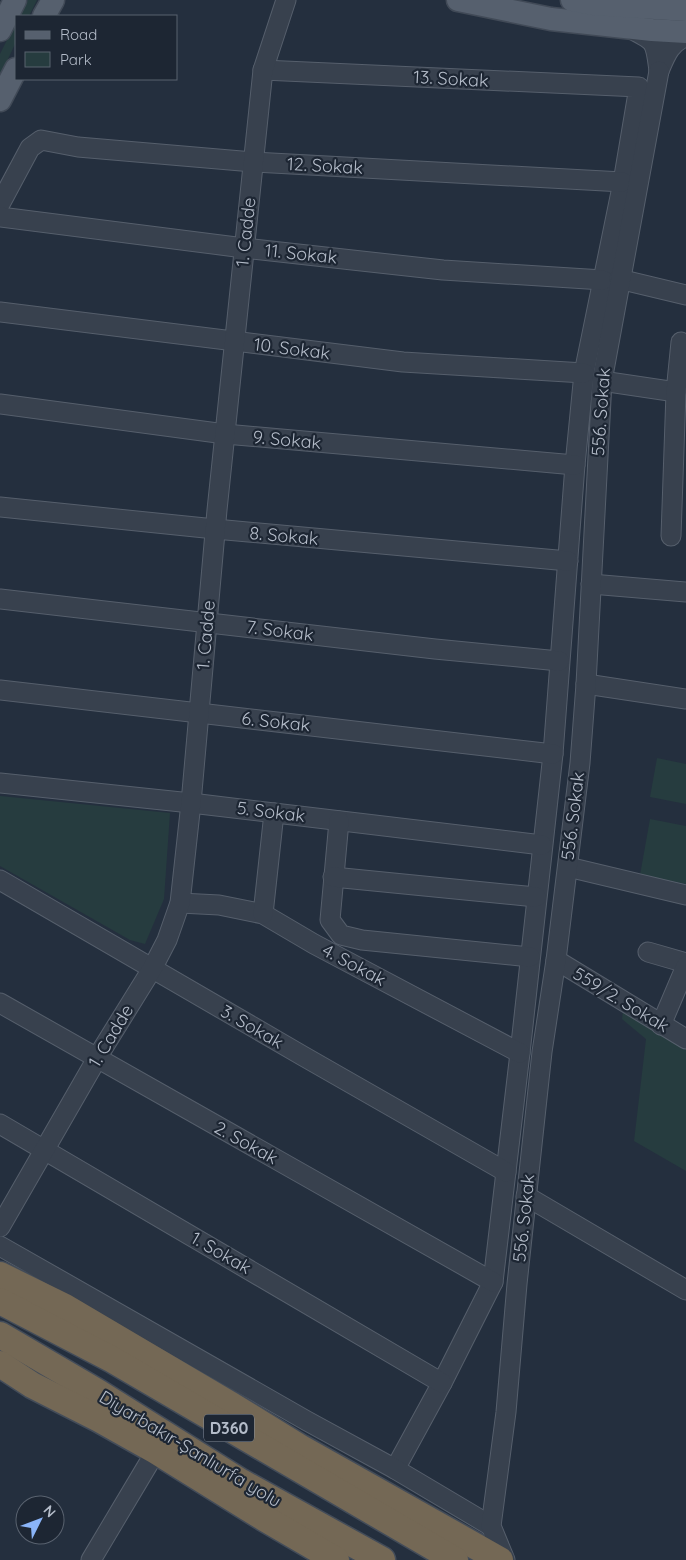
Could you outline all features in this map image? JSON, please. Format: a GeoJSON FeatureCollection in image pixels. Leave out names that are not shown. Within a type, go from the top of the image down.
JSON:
{"type":"FeatureCollection","features":[{"type":"Feature","properties":{"kind":"highway"},"geometry":{"type":"LineString","coordinates":[[0,1275],[64,1307],[301,1448],[500,1560]]}},
{"type":"Feature","properties":{"kind":"highway","name":"Diyarbakır-Şanlıurfa yolu"},"geometry":{"type":"LineString","coordinates":[[0,1301],[113,1360],[456,1560]]}},
{"type":"Feature","properties":{"kind":"highway","name":"Diyarbakır-Şanlıurfa yolu"},"geometry":{"type":"LineString","coordinates":[[0,1335],[98,1393],[241,1482],[382,1560]]}},
{"type":"Feature","properties":{"kind":"highway"},"geometry":{"type":"LineString","coordinates":[[0,1348],[99,1420]]}},
{"type":"Feature","properties":{"kind":"highway"},"geometry":{"type":"LineString","coordinates":[[0,1364],[32,1385],[156,1452],[336,1560]]}},
{"type":"Feature","properties":{"kind":"highway"},"geometry":{"type":"LineString","coordinates":[[164,1390],[224,1412],[301,1448]]}},
{"type":"Feature","properties":{"kind":"highway"},"geometry":{"type":"LineString","coordinates":[[310,1545],[354,1560]]}},
{"type":"Feature","properties":{"kind":"main road"},"geometry":{"type":"LineString","coordinates":[[0,30],[15,0]]}},
{"type":"Feature","properties":{"kind":"main road"},"geometry":{"type":"LineString","coordinates":[[44,15],[52,0]]}},
{"type":"Feature","properties":{"kind":"main road"},"geometry":{"type":"LineString","coordinates":[[458,0],[551,19],[686,32]]}},
{"type":"Feature","properties":{"kind":"main road"},"geometry":{"type":"LineString","coordinates":[[586,1],[686,10]]}},
{"type":"Feature","properties":{"kind":"main road"},"geometry":{"type":"LineString","coordinates":[[0,100],[15,71]]}},
{"type":"Feature","properties":{"kind":"street","name":"1. Cadde"},"geometry":{"type":"LineString","coordinates":[[0,1227],[97,1059],[152,969],[167,940],[180,903],[191,803],[215,529],[263,70],[286,0]]}},
{"type":"Feature","properties":{"kind":"street"},"geometry":{"type":"LineString","coordinates":[[628,27],[644,35],[656,46],[659,71]]}},
{"type":"Feature","properties":{"kind":"street"},"geometry":{"type":"LineString","coordinates":[[659,71],[667,52],[673,44],[686,37]]}},
{"type":"Feature","properties":{"kind":"street","name":"13. Sokak"},"geometry":{"type":"LineString","coordinates":[[263,70],[639,87],[623,182]]}},
{"type":"Feature","properties":{"kind":"street","name":"556. Sokak"},"geometry":{"type":"LineString","coordinates":[[505,1560],[491,1526],[506,1412],[526,1196],[542,1052],[556,960],[580,763],[602,380],[611,280],[659,71]]}},
{"type":"Feature","properties":{"kind":"street","name":"12. Sokak"},"geometry":{"type":"LineString","coordinates":[[0,204],[30,148],[41,140],[78,147],[253,162],[623,182]]}},
{"type":"Feature","properties":{"kind":"street"},"geometry":{"type":"LineString","coordinates":[[395,1469],[442,1383],[492,1282],[520,1053],[552,754],[584,373],[611,280],[623,182]]}},
{"type":"Feature","properties":{"kind":"street","name":"11. Sokak"},"geometry":{"type":"LineString","coordinates":[[0,217],[244,248],[443,270],[611,280],[686,295]]}},
{"type":"Feature","properties":{"kind":"street","name":"10. Sokak"},"geometry":{"type":"LineString","coordinates":[[0,312],[404,362],[584,373]]}},
{"type":"Feature","properties":{"kind":"street"},"geometry":{"type":"LineString","coordinates":[[671,536],[676,392],[681,342]]}},
{"type":"Feature","properties":{"kind":"street"},"geometry":{"type":"LineString","coordinates":[[602,380],[676,392]]}},
{"type":"Feature","properties":{"kind":"street","name":"9. Sokak"},"geometry":{"type":"LineString","coordinates":[[0,404],[225,434],[575,465]]}},
{"type":"Feature","properties":{"kind":"street","name":"8. Sokak"},"geometry":{"type":"LineString","coordinates":[[0,507],[215,529],[568,561]]}},
{"type":"Feature","properties":{"kind":"street"},"geometry":{"type":"LineString","coordinates":[[591,584],[686,592]]}},
{"type":"Feature","properties":{"kind":"street","name":"7. Sokak"},"geometry":{"type":"LineString","coordinates":[[0,599],[435,649],[559,661]]}},
{"type":"Feature","properties":{"kind":"street"},"geometry":{"type":"LineString","coordinates":[[586,684],[686,699]]}},
{"type":"Feature","properties":{"kind":"street","name":"6. Sokak"},"geometry":{"type":"LineString","coordinates":[[0,690],[552,754]]}},
{"type":"Feature","properties":{"kind":"street","name":"5. Sokak"},"geometry":{"type":"LineString","coordinates":[[0,783],[191,803],[542,845]]}},
{"type":"Feature","properties":{"kind":"street"},"geometry":{"type":"LineString","coordinates":[[263,914],[274,813]]}},
{"type":"Feature","properties":{"kind":"street"},"geometry":{"type":"LineString","coordinates":[[339,821],[330,920],[341,935],[362,940],[530,956]]}},
{"type":"Feature","properties":{"kind":"street"},"geometry":{"type":"LineString","coordinates":[[568,868],[686,895]]}},
{"type":"Feature","properties":{"kind":"street"},"geometry":{"type":"LineString","coordinates":[[333,877],[536,897]]}},
{"type":"Feature","properties":{"kind":"street","name":"3. Sokak"},"geometry":{"type":"LineString","coordinates":[[0,880],[506,1172]]}},
{"type":"Feature","properties":{"kind":"street","name":"4. Sokak"},"geometry":{"type":"LineString","coordinates":[[180,903],[219,905],[263,914],[314,944],[520,1053]]}},
{"type":"Feature","properties":{"kind":"street"},"geometry":{"type":"LineString","coordinates":[[648,952],[686,965],[661,1025]]}},
{"type":"Feature","properties":{"kind":"street","name":"559/2. Sokak"},"geometry":{"type":"LineString","coordinates":[[556,960],[686,1039]]}},
{"type":"Feature","properties":{"kind":"street","name":"2. Sokak"},"geometry":{"type":"LineString","coordinates":[[0,1002],[97,1059],[492,1282]]}},
{"type":"Feature","properties":{"kind":"street","name":"1. Sokak"},"geometry":{"type":"LineString","coordinates":[[0,1124],[442,1383]]}},
{"type":"Feature","properties":{"kind":"street"},"geometry":{"type":"LineString","coordinates":[[526,1196],[686,1290]]}},
{"type":"Feature","properties":{"kind":"street"},"geometry":{"type":"LineString","coordinates":[[0,1246],[395,1469],[491,1526]]}},
{"type":"Feature","properties":{"kind":"street"},"geometry":{"type":"LineString","coordinates":[[91,1560],[156,1452]]}},
{"type":"Feature","properties":{"kind":"green space"},"geometry":{"type":"Polygon","coordinates":[[[28,0],[37,0],[30,15],[20,15],[28,0]]]}},
{"type":"Feature","properties":{"kind":"green space"},"geometry":{"type":"Polygon","coordinates":[[[15,24],[15,44],[0,76],[0,54],[15,24]]]}},
{"type":"Feature","properties":{"kind":"green space"},"geometry":{"type":"Polygon","coordinates":[[[657,758],[686,764],[686,804],[650,797],[657,758]]]}},
{"type":"Feature","properties":{"kind":"green space"},"geometry":{"type":"Polygon","coordinates":[[[0,796],[170,813],[164,899],[145,944],[130,940],[0,866],[0,796]]]}},
{"type":"Feature","properties":{"kind":"green space"},"geometry":{"type":"Polygon","coordinates":[[[650,819],[686,826],[686,884],[640,875],[650,819]]]}},
{"type":"Feature","properties":{"kind":"green space"},"geometry":{"type":"Polygon","coordinates":[[[623,1011],[686,1047],[686,1171],[634,1141],[646,1039],[622,1019],[623,1011]]]}}]}
